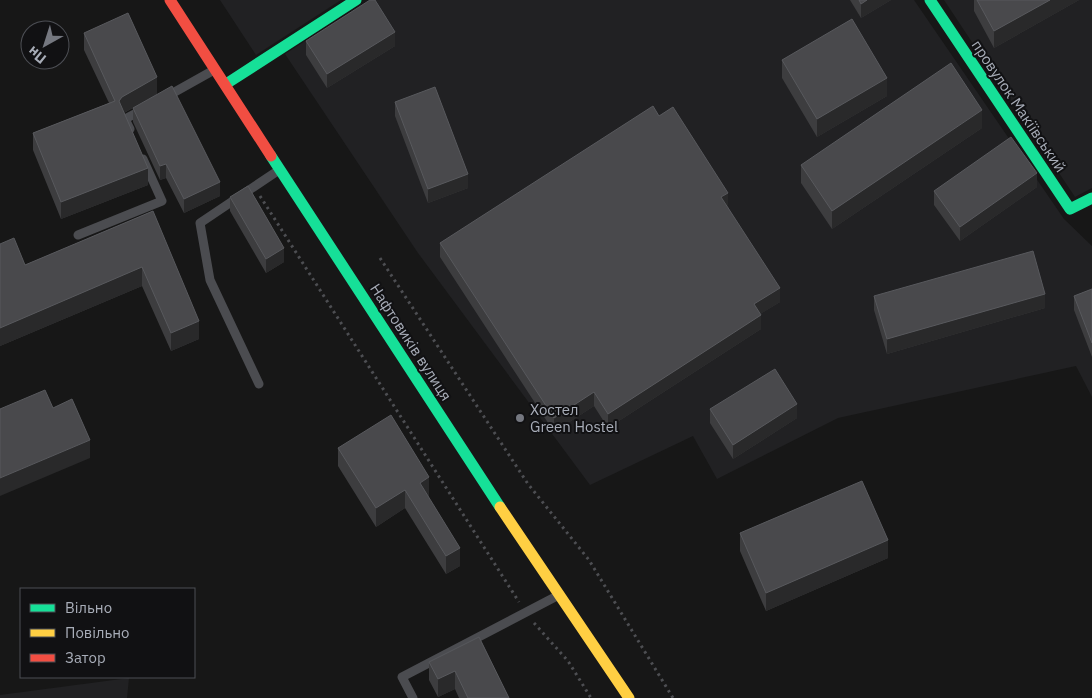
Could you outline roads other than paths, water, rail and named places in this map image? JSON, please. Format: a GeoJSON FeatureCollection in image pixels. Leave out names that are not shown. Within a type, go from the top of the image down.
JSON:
{"type":"FeatureCollection","features":[{"type":"Feature","properties":{"kind":"street","name":"Нафтовиків вулиця"},"geometry":{"type":"LineString","coordinates":[[170,0],[281,168],[481,479],[629,698]]}},
{"type":"Feature","properties":{"kind":"street"},"geometry":{"type":"LineString","coordinates":[[226,84],[356,0]]}},
{"type":"Feature","properties":{"kind":"street","name":"провулок Макіївський"},"geometry":{"type":"LineString","coordinates":[[930,0],[1070,209],[1092,198]]}},
{"type":"Feature","properties":{"kind":"lane"},"geometry":{"type":"LineString","coordinates":[[133,135],[125,119],[216,69]]}},
{"type":"Feature","properties":{"kind":"lane"},"geometry":{"type":"LineString","coordinates":[[78,235],[162,201],[140,152]]}},
{"type":"Feature","properties":{"kind":"lane"},"geometry":{"type":"LineString","coordinates":[[259,384],[210,280],[200,223],[281,168]]}},
{"type":"Feature","properties":{"kind":"lane"},"geometry":{"type":"LineString","coordinates":[[413,698],[402,677],[560,595]]}},
{"type":"Feature","properties":{"kind":"place","name":"Хостел Green Hostel"},"geometry":{"type":"Point","coordinates":[520,418]}}]}
